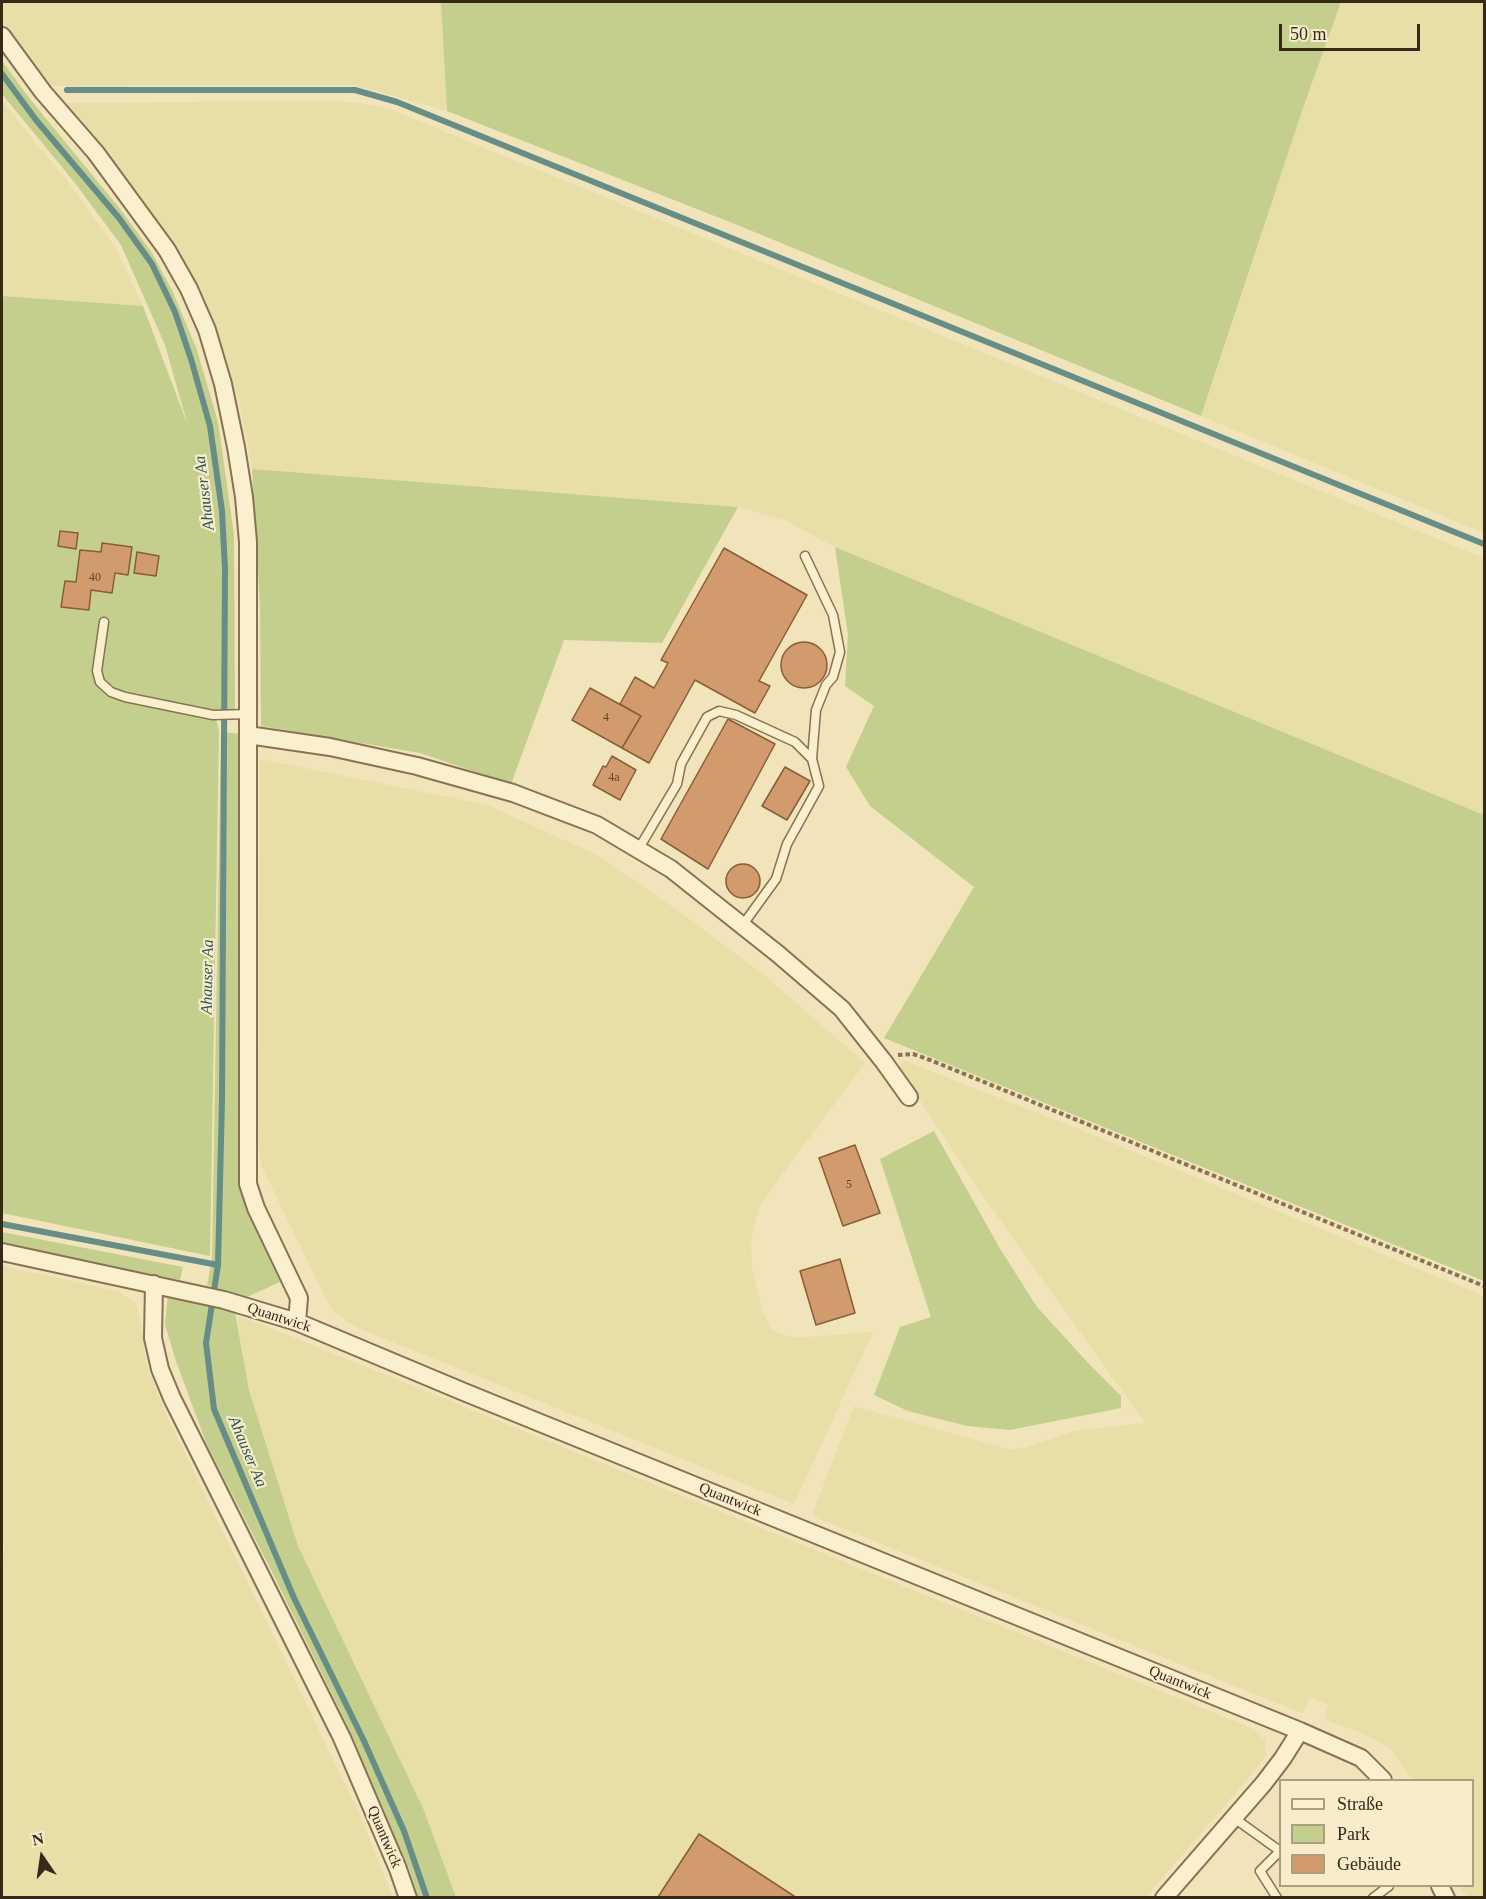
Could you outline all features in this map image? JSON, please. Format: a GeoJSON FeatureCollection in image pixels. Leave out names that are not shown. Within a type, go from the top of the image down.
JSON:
{"type":"FeatureCollection","features":[{"type":"Feature","properties":{"kind":"street"},"geometry":{"type":"LineString","coordinates":[[2,36],[43,92],[96,153],[166,250],[189,289],[207,330],[223,384],[244,497],[248,542],[242,715],[248,735],[248,1184],[256,1208],[299,1298],[297,1322]]}},
{"type":"Feature","properties":{"kind":"street"},"geometry":{"type":"LineString","coordinates":[[248,735],[352,752],[417,766],[513,793],[597,825],[671,869],[842,1009],[909,1097]]}},
{"type":"Feature","properties":{"kind":"street","name":"Quantwick"},"geometry":{"type":"LineString","coordinates":[[2,1252],[224,1300],[297,1322],[1300,1731],[1361,1758],[1382,1779]]}},
{"type":"Feature","properties":{"kind":"street","name":"Quantwick"},"geometry":{"type":"LineString","coordinates":[[154,1284],[153,1338],[160,1369],[172,1398],[342,1738],[398,1869],[408,1898]]}},
{"type":"Feature","properties":{"kind":"street"},"geometry":{"type":"LineString","coordinates":[[1164,1898],[1283,1758],[1300,1731]]}},
{"type":"Feature","properties":{"kind":"lane"},"geometry":{"type":"LineString","coordinates":[[742,926],[776,879],[787,844],[819,786],[812,759],[816,710],[826,685],[833,676],[840,652],[833,615],[805,556]]}},
{"type":"Feature","properties":{"kind":"lane"},"geometry":{"type":"LineString","coordinates":[[104,622],[97,671],[98,678],[111,692],[213,715],[242,715]]}},
{"type":"Feature","properties":{"kind":"lane"},"geometry":{"type":"LineString","coordinates":[[638,850],[677,784],[681,764],[707,717],[719,711],[736,715],[795,742],[812,759]]}},
{"type":"Feature","properties":{"kind":"lane"},"geometry":{"type":"LineString","coordinates":[[1234,1818],[1279,1850]]}},
{"type":"Feature","properties":{"kind":"lane"},"geometry":{"type":"LineString","coordinates":[[1277,1898],[1260,1871],[1279,1853]]}},
{"type":"Feature","properties":{"kind":"lane"},"geometry":{"type":"LineString","coordinates":[[1373,1898],[1388,1887]]}},
{"type":"Feature","properties":{"kind":"path"},"geometry":{"type":"LineString","coordinates":[[884,1062],[894,1055],[913,1054],[930,1060],[1485,1286]]}},
{"type":"Feature","properties":{"kind":"shaded area"},"geometry":{"type":"Polygon","coordinates":[[[2,2],[441,2],[447,111],[355,85],[48,86],[19,51],[2,25],[2,2]]]}},
{"type":"Feature","properties":{"kind":"shaded area"},"geometry":{"type":"Polygon","coordinates":[[[1341,2],[1484,2],[1484,533],[1201,416],[1303,108],[1341,2]]]}},
{"type":"Feature","properties":{"kind":"shaded area"},"geometry":{"type":"Polygon","coordinates":[[[2,101],[68,182],[115,247],[143,306],[2,296],[2,101]]]}},
{"type":"Feature","properties":{"kind":"shaded area"},"geometry":{"type":"Polygon","coordinates":[[[331,101],[361,103],[392,110],[1484,558],[1484,815],[835,547],[785,520],[738,507],[252,469],[239,401],[198,292],[169,239],[141,197],[65,112],[66,103],[331,101]]]}},
{"type":"Feature","properties":{"kind":"shaded area"},"geometry":{"type":"Polygon","coordinates":[[[260,759],[487,805],[597,855],[680,912],[764,975],[865,1063],[759,1208],[751,1238],[752,1267],[762,1310],[771,1330],[795,1338],[873,1332],[794,1504],[363,1330],[346,1321],[330,1307],[262,1167],[258,1144],[260,759]]]}},
{"type":"Feature","properties":{"kind":"shaded area"},"geometry":{"type":"Polygon","coordinates":[[[905,1061],[1071,1126],[1484,1296],[1484,1897],[1467,1897],[1461,1887],[1474,1887],[1474,1779],[1411,1779],[1391,1749],[1364,1734],[1324,1719],[1328,1704],[1310,1697],[1302,1713],[817,1518],[813,1512],[854,1406],[1011,1450],[1075,1431],[1145,1423],[983,1196],[902,1073],[900,1066],[905,1061]]]}},
{"type":"Feature","properties":{"kind":"shaded area"},"geometry":{"type":"Polygon","coordinates":[[[2,1266],[118,1291],[136,1303],[142,1326],[146,1363],[166,1414],[360,1815],[393,1897],[2,1897],[4,1544],[2,1547],[2,1266]]]}},
{"type":"Feature","properties":{"kind":"shaded area"},"geometry":{"type":"Polygon","coordinates":[[[237,1317],[261,1324],[1256,1730],[1265,1741],[1266,1755],[1146,1897],[456,1897],[423,1808],[298,1546],[249,1390],[237,1317]]]}},
{"type":"Feature","properties":{"kind":"green space"},"geometry":{"type":"Polygon","coordinates":[[[441,2],[1341,2],[1303,108],[1201,416],[735,224],[447,111],[441,2]]]}},
{"type":"Feature","properties":{"kind":"green space"},"geometry":{"type":"Polygon","coordinates":[[[2,61],[30,99],[121,210],[152,253],[172,290],[197,350],[218,422],[234,535],[235,715],[215,714],[219,731],[210,1256],[2,1213],[2,296],[143,306],[188,426],[165,345],[121,245],[75,183],[2,94],[2,61]]]}},
{"type":"Feature","properties":{"kind":"green space"},"geometry":{"type":"Polygon","coordinates":[[[252,469],[738,507],[662,643],[564,640],[511,784],[420,753],[261,726],[260,607],[252,469]]]}},
{"type":"Feature","properties":{"kind":"green space"},"geometry":{"type":"Polygon","coordinates":[[[835,547],[1484,815],[1484,1281],[884,1038],[974,887],[870,806],[846,767],[874,706],[845,686],[848,635],[835,547]]]}},
{"type":"Feature","properties":{"kind":"green space"},"geometry":{"type":"Polygon","coordinates":[[[221,732],[243,734],[249,1212],[280,1282],[247,1297],[207,1285],[212,1260],[221,732]]]}},
{"type":"Feature","properties":{"kind":"green space"},"geometry":{"type":"Polygon","coordinates":[[[934,1131],[999,1247],[1037,1307],[1121,1396],[1121,1408],[1010,1430],[967,1426],[908,1411],[874,1395],[900,1327],[931,1317],[880,1159],[934,1131]]]}},
{"type":"Feature","properties":{"kind":"green space"},"geometry":{"type":"Polygon","coordinates":[[[2,1232],[183,1267],[180,1280],[2,1244],[2,1232]]]}},
{"type":"Feature","properties":{"kind":"green space"},"geometry":{"type":"Polygon","coordinates":[[[168,1294],[235,1312],[249,1390],[298,1546],[423,1808],[456,1897],[418,1897],[409,1868],[381,1811],[349,1729],[207,1445],[165,1325],[168,1294]]]}},
{"type":"Feature","properties":{"kind":"building"},"geometry":{"type":"Polygon","coordinates":[[[60,531],[78,533],[76,549],[58,546],[60,531]]]}},
{"type":"Feature","properties":{"kind":"building"},"geometry":{"type":"Polygon","coordinates":[[[102,543],[132,547],[128,575],[115,573],[112,593],[91,590],[89,610],[61,607],[65,581],[76,582],[80,550],[101,552],[102,543]]]}},
{"type":"Feature","properties":{"kind":"building"},"geometry":{"type":"Polygon","coordinates":[[[724,548],[807,595],[759,681],[770,686],[755,713],[695,680],[649,763],[622,748],[641,716],[620,704],[635,677],[654,688],[668,663],[661,660],[724,548]]]}},
{"type":"Feature","properties":{"kind":"building"},"geometry":{"type":"Polygon","coordinates":[[[137,552],[159,556],[156,576],[134,573],[137,552]]]}},
{"type":"Feature","properties":{"kind":"building"},"geometry":{"type":"Polygon","coordinates":[[[804,642],[813,643],[821,648],[826,656],[826,674],[821,682],[813,687],[804,688],[795,687],[787,682],[782,674],[781,665],[782,656],[787,648],[795,643],[804,642]]]}},
{"type":"Feature","properties":{"kind":"building"},"geometry":{"type":"Polygon","coordinates":[[[590,688],[641,716],[622,748],[572,720],[590,688]]]}},
{"type":"Feature","properties":{"kind":"building"},"geometry":{"type":"Polygon","coordinates":[[[728,719],[775,744],[708,869],[661,839],[728,719]]]}},
{"type":"Feature","properties":{"kind":"building"},"geometry":{"type":"Polygon","coordinates":[[[612,756],[636,770],[620,800],[593,785],[603,766],[606,767],[612,756]]]}},
{"type":"Feature","properties":{"kind":"building"},"geometry":{"type":"Polygon","coordinates":[[[785,767],[810,781],[787,820],[762,806],[785,767]]]}},
{"type":"Feature","properties":{"kind":"building"},"geometry":{"type":"Polygon","coordinates":[[[743,864],[755,869],[760,881],[755,893],[743,898],[731,893],[726,881],[731,869],[743,864]]]}},
{"type":"Feature","properties":{"kind":"building"},"geometry":{"type":"Polygon","coordinates":[[[855,1145],[880,1213],[843,1226],[819,1158],[855,1145]]]}},
{"type":"Feature","properties":{"kind":"building"},"geometry":{"type":"Polygon","coordinates":[[[840,1259],[855,1313],[816,1325],[800,1271],[840,1259]]]}},
{"type":"Feature","properties":{"kind":"building"},"geometry":{"type":"Polygon","coordinates":[[[699,1834],[797,1898],[659,1898],[699,1834]]]}},
{"type":"Feature","properties":{"kind":"waterway","name":"Ahauser Aa"},"geometry":{"type":"LineString","coordinates":[[2,74],[36,120],[119,218],[152,264],[175,312],[210,426],[222,511],[225,568],[222,1100],[218,1265],[206,1343],[214,1409],[294,1598],[364,1741],[404,1831],[427,1898]]}},
{"type":"Feature","properties":{"kind":"waterway"},"geometry":{"type":"LineString","coordinates":[[67,90],[355,90],[397,102],[1484,544]]}},
{"type":"Feature","properties":{"kind":"waterway"},"geometry":{"type":"LineString","coordinates":[[2,1224],[218,1265]]}}]}
